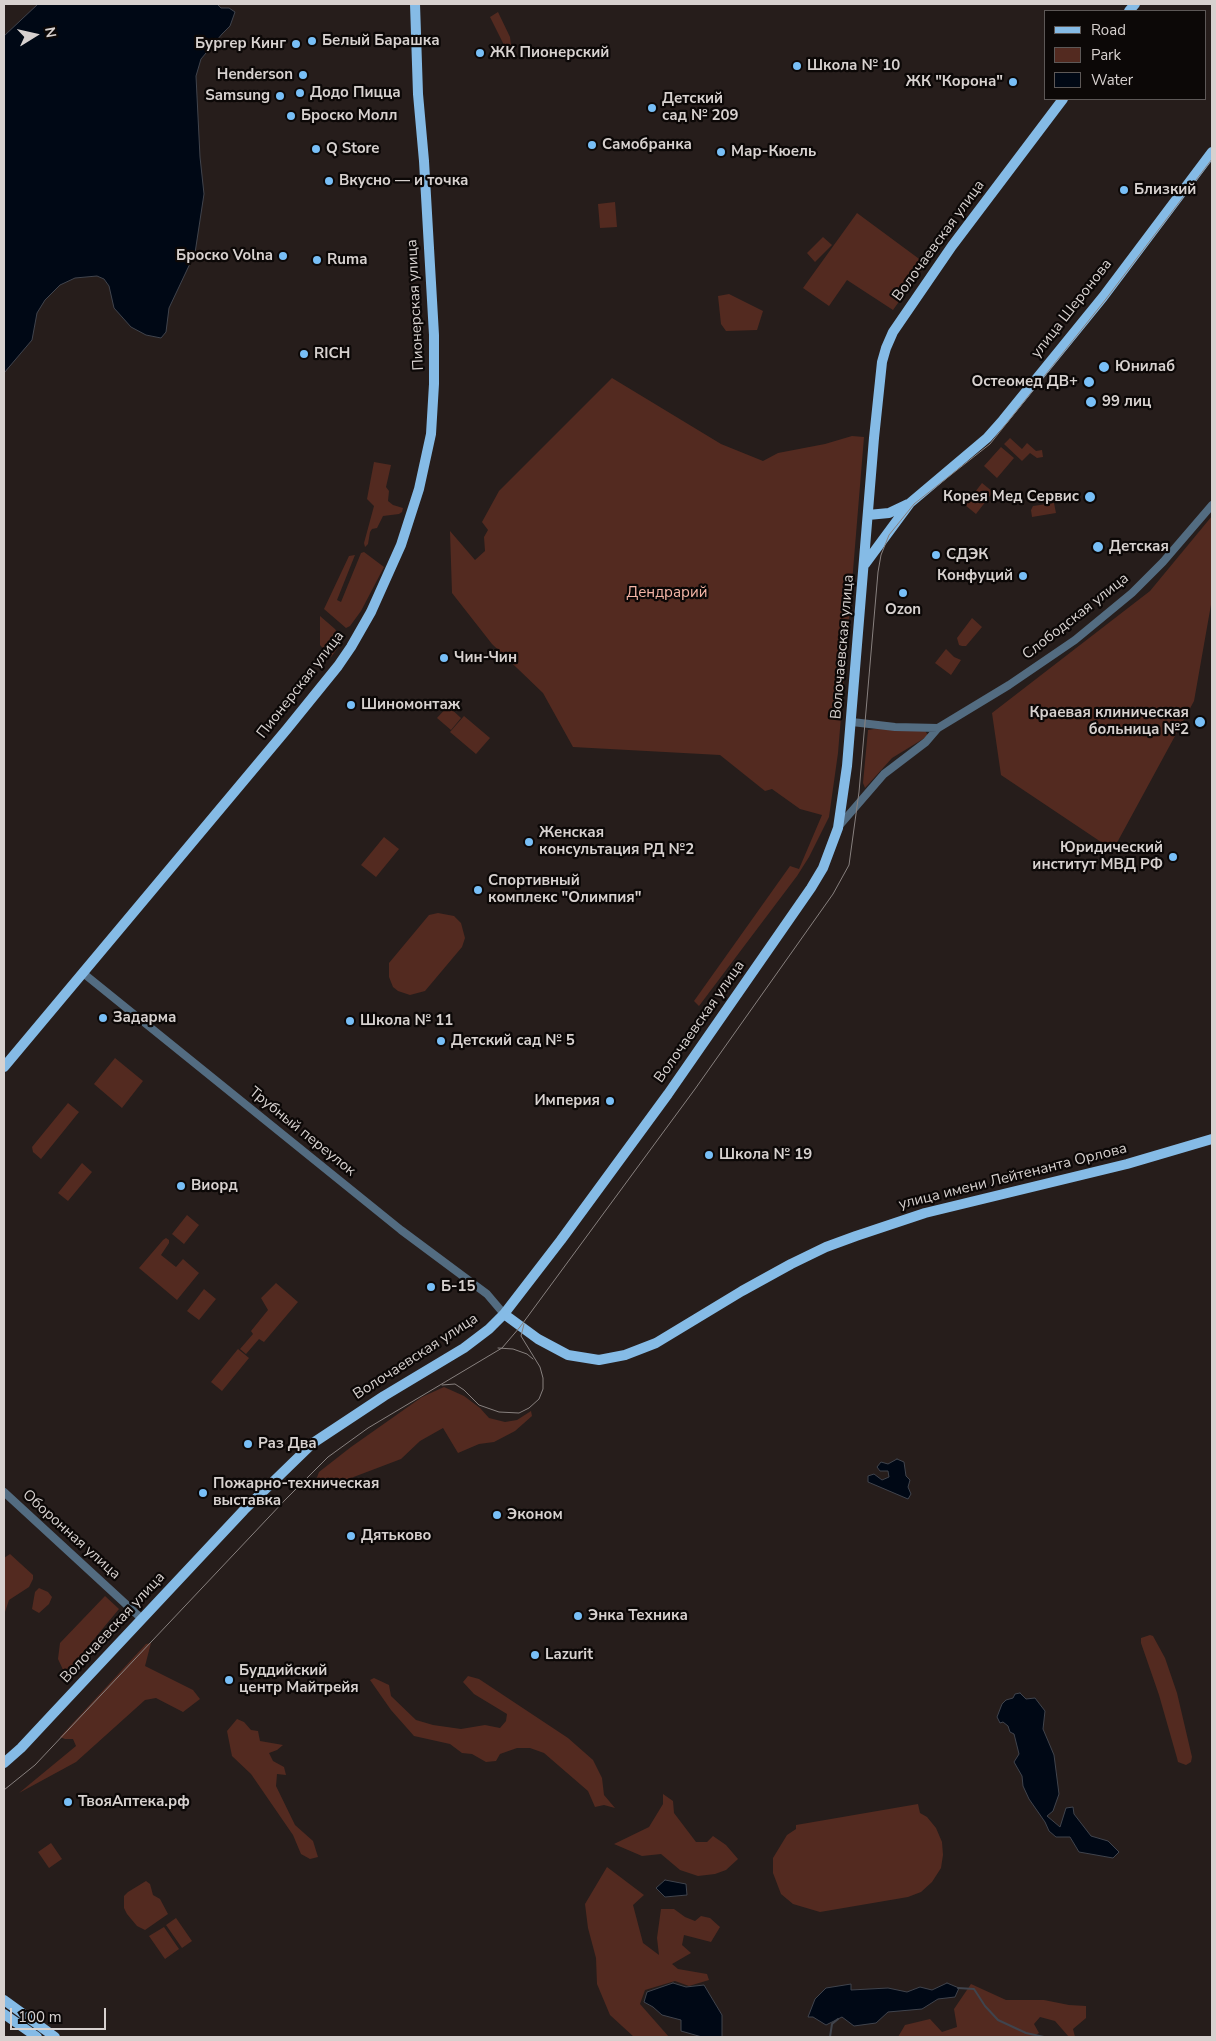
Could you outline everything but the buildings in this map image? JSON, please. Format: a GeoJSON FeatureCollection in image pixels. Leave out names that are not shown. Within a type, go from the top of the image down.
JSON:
{"type":"FeatureCollection","features":[{"type":"Feature","properties":{"kind":"main road","name":"Пионерская улица"},"geometry":{"type":"LineString","coordinates":[[4,1067],[288,729],[343,660],[371,612],[402,545],[419,489],[431,434],[434,384],[434,335],[424,161],[418,94],[415,4]]}},
{"type":"Feature","properties":{"kind":"main road","name":"Волочаевская улица"},"geometry":{"type":"LineString","coordinates":[[4,1762],[21,1748],[244,1510],[313,1443],[384,1396],[464,1348],[489,1329],[504,1314],[562,1240],[662,1102],[812,888],[823,868],[838,828],[852,722],[882,362],[889,339],[952,246],[1062,100]]}},
{"type":"Feature","properties":{"kind":"main road","name":"улица Шеронова"},"geometry":{"type":"LineString","coordinates":[[865,564],[910,503],[989,436],[1003,420],[1103,297],[1212,152]]}},
{"type":"Feature","properties":{"kind":"main road"},"geometry":{"type":"LineString","coordinates":[[868,515],[889,513],[910,503]]}},
{"type":"Feature","properties":{"kind":"main road","name":"улица имени Лейтенанта Орлова"},"geometry":{"type":"LineString","coordinates":[[504,1314],[536,1338],[563,1353],[599,1360],[625,1355],[656,1342],[742,1291],[826,1247],[925,1213],[1127,1164],[1212,1139]]}},
{"type":"Feature","properties":{"kind":"main road"},"geometry":{"type":"LineString","coordinates":[[6,2001],[55,2037]]}},
{"type":"Feature","properties":{"kind":"main road"},"geometry":{"type":"LineString","coordinates":[[4,2014],[37,2037]]}},
{"type":"Feature","properties":{"kind":"street","name":"Слободская улица"},"geometry":{"type":"LineString","coordinates":[[838,828],[884,774],[926,742],[938,728],[1034,668],[1074,640],[1125,599],[1163,562],[1212,506]]}},
{"type":"Feature","properties":{"kind":"street"},"geometry":{"type":"LineString","coordinates":[[852,722],[895,727],[938,728]]}},
{"type":"Feature","properties":{"kind":"street","name":"Трубный переулок"},"geometry":{"type":"LineString","coordinates":[[82,973],[401,1230],[487,1294],[504,1314]]}},
{"type":"Feature","properties":{"kind":"street","name":"Оборонная улица"},"geometry":{"type":"LineString","coordinates":[[4,1492],[142,1618]]}},
{"type":"Feature","properties":{"kind":"green space"},"geometry":{"type":"Polygon","coordinates":[[[498,12],[510,37],[511,55],[509,55],[490,17],[498,12]]]}},
{"type":"Feature","properties":{"kind":"green space"},"geometry":{"type":"Polygon","coordinates":[[[615,202],[617,227],[600,228],[598,204],[615,202]]]}},
{"type":"Feature","properties":{"kind":"green space"},"geometry":{"type":"Polygon","coordinates":[[[857,213],[926,264],[893,310],[847,280],[829,306],[803,288],[857,213]]]}},
{"type":"Feature","properties":{"kind":"green space"},"geometry":{"type":"Polygon","coordinates":[[[823,237],[832,245],[815,262],[807,253],[823,237]]]}},
{"type":"Feature","properties":{"kind":"green space"},"geometry":{"type":"Polygon","coordinates":[[[729,294],[763,311],[757,330],[726,331],[721,324],[718,296],[729,294]]]}},
{"type":"Feature","properties":{"kind":"green space","name":"Дендрарий"},"geometry":{"type":"Polygon","coordinates":[[[612,378],[721,444],[763,461],[778,453],[825,444],[852,436],[864,437],[838,753],[829,817],[797,876],[699,1006],[694,1001],[790,866],[799,869],[822,815],[800,809],[772,789],[765,791],[720,755],[573,747],[543,693],[492,644],[452,593],[450,531],[475,560],[485,551],[484,537],[488,530],[482,522],[499,491],[612,378]]]}},
{"type":"Feature","properties":{"kind":"green space"},"geometry":{"type":"Polygon","coordinates":[[[1010,438],[1022,449],[1027,443],[1036,451],[1042,450],[1043,457],[1037,458],[1030,453],[1022,461],[1004,444],[1010,438]]]}},
{"type":"Feature","properties":{"kind":"green space"},"geometry":{"type":"Polygon","coordinates":[[[1001,447],[1014,458],[997,478],[984,466],[1001,447]]]}},
{"type":"Feature","properties":{"kind":"green space"},"geometry":{"type":"Polygon","coordinates":[[[374,462],[391,465],[386,487],[389,491],[388,501],[393,505],[403,508],[399,514],[383,516],[377,528],[372,529],[370,532],[368,544],[365,547],[364,543],[374,506],[367,499],[374,462]]]}},
{"type":"Feature","properties":{"kind":"green space"},"geometry":{"type":"Polygon","coordinates":[[[982,483],[993,492],[976,514],[965,505],[982,483]]]}},
{"type":"Feature","properties":{"kind":"green space"},"geometry":{"type":"Polygon","coordinates":[[[1054,503],[1056,513],[1032,517],[1031,510],[1033,506],[1054,503]]]}},
{"type":"Feature","properties":{"kind":"green space"},"geometry":{"type":"Polygon","coordinates":[[[1212,516],[1212,599],[1194,701],[1113,850],[1001,775],[992,713],[1150,591],[1212,516]]]}},
{"type":"Feature","properties":{"kind":"green space"},"geometry":{"type":"Polygon","coordinates":[[[364,552],[384,567],[361,611],[350,626],[346,628],[324,609],[349,556],[355,555],[337,600],[341,602],[361,553],[364,552]]]}},
{"type":"Feature","properties":{"kind":"green space"},"geometry":{"type":"Polygon","coordinates":[[[320,616],[335,629],[340,637],[340,645],[331,657],[320,645],[320,616]]]}},
{"type":"Feature","properties":{"kind":"green space"},"geometry":{"type":"Polygon","coordinates":[[[972,618],[982,627],[966,646],[959,645],[957,638],[972,618]]]}},
{"type":"Feature","properties":{"kind":"green space"},"geometry":{"type":"Polygon","coordinates":[[[946,649],[954,657],[961,660],[951,675],[935,663],[946,649]]]}},
{"type":"Feature","properties":{"kind":"green space"},"geometry":{"type":"Polygon","coordinates":[[[448,706],[461,718],[451,730],[437,718],[448,706]]]}},
{"type":"Feature","properties":{"kind":"green space"},"geometry":{"type":"Polygon","coordinates":[[[464,716],[490,738],[476,754],[450,732],[464,716]]]}},
{"type":"Feature","properties":{"kind":"green space"},"geometry":{"type":"Polygon","coordinates":[[[868,730],[925,730],[928,736],[892,758],[865,788],[863,783],[868,730]]]}},
{"type":"Feature","properties":{"kind":"green space"},"geometry":{"type":"Polygon","coordinates":[[[384,837],[399,849],[376,877],[361,865],[384,837]]]}},
{"type":"Feature","properties":{"kind":"green space"},"geometry":{"type":"Polygon","coordinates":[[[438,913],[454,916],[461,923],[465,938],[462,947],[425,991],[410,995],[398,991],[393,987],[389,977],[389,963],[429,915],[438,913]]]}},
{"type":"Feature","properties":{"kind":"green space"},"geometry":{"type":"Polygon","coordinates":[[[115,1058],[143,1081],[122,1108],[94,1084],[115,1058]]]}},
{"type":"Feature","properties":{"kind":"green space"},"geometry":{"type":"Polygon","coordinates":[[[68,1103],[79,1112],[41,1159],[33,1152],[32,1147],[68,1103]]]}},
{"type":"Feature","properties":{"kind":"green space"},"geometry":{"type":"Polygon","coordinates":[[[82,1163],[92,1172],[68,1201],[58,1193],[82,1163]]]}},
{"type":"Feature","properties":{"kind":"green space"},"geometry":{"type":"Polygon","coordinates":[[[187,1215],[199,1225],[184,1244],[172,1234],[187,1215]]]}},
{"type":"Feature","properties":{"kind":"green space"},"geometry":{"type":"Polygon","coordinates":[[[166,1238],[169,1240],[169,1243],[161,1255],[176,1267],[183,1259],[199,1273],[177,1300],[139,1268],[166,1238]]]}},
{"type":"Feature","properties":{"kind":"green space"},"geometry":{"type":"Polygon","coordinates":[[[276,1283],[298,1302],[264,1342],[259,1339],[246,1354],[240,1349],[253,1334],[251,1331],[268,1310],[261,1298],[276,1283]]]}},
{"type":"Feature","properties":{"kind":"green space"},"geometry":{"type":"Polygon","coordinates":[[[204,1289],[216,1299],[199,1320],[187,1311],[204,1289]]]}},
{"type":"Feature","properties":{"kind":"green space"},"geometry":{"type":"Polygon","coordinates":[[[238,1349],[249,1358],[222,1391],[211,1382],[238,1349]]]}},
{"type":"Feature","properties":{"kind":"green space"},"geometry":{"type":"Polygon","coordinates":[[[444,1387],[464,1396],[480,1408],[489,1418],[505,1422],[517,1420],[531,1411],[532,1416],[515,1431],[494,1442],[479,1444],[458,1453],[443,1428],[420,1441],[401,1459],[351,1478],[313,1488],[319,1472],[351,1447],[422,1397],[444,1387]]]}},
{"type":"Feature","properties":{"kind":"green space"},"geometry":{"type":"Polygon","coordinates":[[[10,1554],[33,1575],[33,1579],[29,1587],[9,1600],[4,1615],[4,1558],[10,1554]]]}},
{"type":"Feature","properties":{"kind":"green space"},"geometry":{"type":"Polygon","coordinates":[[[39,1588],[48,1592],[52,1597],[49,1604],[39,1613],[32,1609],[35,1592],[39,1588]]]}},
{"type":"Feature","properties":{"kind":"green space"},"geometry":{"type":"Polygon","coordinates":[[[105,1596],[119,1609],[65,1674],[58,1659],[60,1643],[105,1596]]]}},
{"type":"Feature","properties":{"kind":"green space"},"geometry":{"type":"Polygon","coordinates":[[[1153,1636],[1165,1658],[1177,1693],[1192,1757],[1191,1762],[1186,1765],[1178,1762],[1159,1695],[1141,1643],[1141,1638],[1153,1636]]]}},
{"type":"Feature","properties":{"kind":"green space"},"geometry":{"type":"Polygon","coordinates":[[[151,1643],[145,1666],[193,1690],[200,1699],[183,1712],[156,1698],[145,1700],[76,1762],[19,1793],[76,1746],[73,1739],[60,1737],[146,1644],[151,1643]]]}},
{"type":"Feature","properties":{"kind":"green space"},"geometry":{"type":"Polygon","coordinates":[[[468,1676],[479,1679],[568,1738],[593,1760],[602,1778],[604,1795],[615,1808],[604,1805],[595,1807],[588,1791],[544,1753],[530,1748],[517,1748],[500,1754],[496,1761],[486,1762],[472,1754],[462,1753],[450,1744],[414,1736],[391,1710],[370,1680],[374,1678],[389,1685],[391,1696],[416,1720],[433,1725],[461,1729],[485,1725],[500,1728],[506,1721],[507,1714],[474,1694],[463,1682],[468,1676]]]}},
{"type":"Feature","properties":{"kind":"green space"},"geometry":{"type":"Polygon","coordinates":[[[237,1719],[244,1722],[251,1730],[258,1731],[260,1741],[283,1745],[269,1753],[273,1761],[284,1767],[286,1775],[277,1774],[276,1786],[295,1825],[313,1841],[318,1857],[310,1859],[301,1854],[293,1835],[251,1774],[232,1756],[227,1731],[237,1719]]]}},
{"type":"Feature","properties":{"kind":"green space"},"geometry":{"type":"Polygon","coordinates":[[[663,1794],[673,1801],[674,1813],[696,1842],[707,1842],[713,1836],[726,1845],[738,1859],[726,1870],[715,1874],[698,1876],[680,1870],[661,1854],[642,1856],[614,1844],[649,1827],[663,1804],[663,1794]]]}},
{"type":"Feature","properties":{"kind":"green space"},"geometry":{"type":"Polygon","coordinates":[[[918,1804],[920,1813],[927,1817],[936,1828],[942,1842],[943,1855],[941,1868],[932,1882],[921,1892],[908,1897],[820,1912],[793,1904],[781,1894],[773,1873],[773,1858],[787,1835],[796,1829],[796,1825],[918,1804]]]}},
{"type":"Feature","properties":{"kind":"green space"},"geometry":{"type":"Polygon","coordinates":[[[51,1843],[62,1859],[49,1868],[38,1852],[51,1843]]]}},
{"type":"Feature","properties":{"kind":"green space"},"geometry":{"type":"Polygon","coordinates":[[[607,1867],[644,1895],[633,1905],[643,1943],[659,1955],[657,1938],[661,1909],[674,1909],[695,1921],[701,1916],[710,1918],[720,1927],[711,1942],[684,1935],[682,1945],[691,1953],[672,1964],[678,1969],[707,1974],[709,1980],[689,1986],[675,1981],[645,1990],[640,2004],[669,2037],[634,2037],[610,2015],[597,1984],[596,1958],[588,1928],[585,1904],[607,1867]]]}},
{"type":"Feature","properties":{"kind":"green space"},"geometry":{"type":"Polygon","coordinates":[[[146,1881],[150,1884],[153,1895],[160,1899],[168,1914],[145,1930],[137,1926],[127,1914],[124,1908],[124,1896],[146,1881]]]}},
{"type":"Feature","properties":{"kind":"green space"},"geometry":{"type":"Polygon","coordinates":[[[176,1918],[192,1941],[182,1948],[166,1925],[176,1918]]]}},
{"type":"Feature","properties":{"kind":"green space"},"geometry":{"type":"Polygon","coordinates":[[[164,1927],[179,1949],[165,1959],[149,1936],[164,1927]]]}},
{"type":"Feature","properties":{"kind":"green space"},"geometry":{"type":"Polygon","coordinates":[[[971,1984],[1006,2000],[1044,2000],[1086,2006],[1086,2018],[1073,2029],[1075,2037],[1069,2037],[1055,2021],[1040,2017],[1034,2024],[1039,2033],[1032,2037],[898,2037],[905,2025],[930,2019],[942,2032],[957,2027],[954,2009],[971,1984]]]}},
{"type":"Feature","properties":{"kind":"water"},"geometry":{"type":"Polygon","coordinates":[[[38,4],[217,4],[221,8],[229,8],[235,12],[230,26],[201,59],[196,76],[204,194],[195,253],[169,308],[166,332],[161,338],[146,335],[131,327],[114,308],[109,286],[104,279],[97,276],[75,278],[60,285],[45,300],[37,313],[32,340],[4,373],[4,36],[38,4]]]}},
{"type":"Feature","properties":{"kind":"water"},"geometry":{"type":"Polygon","coordinates":[[[897,1459],[904,1462],[906,1476],[910,1480],[908,1487],[911,1494],[908,1499],[868,1482],[868,1476],[874,1474],[882,1480],[889,1477],[888,1471],[880,1471],[877,1467],[881,1462],[888,1464],[897,1459]]]}},
{"type":"Feature","properties":{"kind":"water"},"geometry":{"type":"Polygon","coordinates":[[[1020,1693],[1026,1699],[1035,1698],[1045,1711],[1043,1729],[1054,1755],[1059,1794],[1053,1811],[1047,1816],[1060,1827],[1066,1808],[1073,1807],[1074,1814],[1091,1836],[1108,1841],[1119,1852],[1113,1858],[1079,1852],[1070,1837],[1056,1837],[1049,1831],[1029,1799],[1023,1786],[1022,1776],[1014,1762],[1019,1754],[1014,1734],[1010,1732],[1008,1726],[1003,1722],[1000,1723],[997,1717],[1002,1704],[1006,1700],[1013,1698],[1015,1694],[1020,1693]]]}},
{"type":"Feature","properties":{"kind":"water"},"geometry":{"type":"Polygon","coordinates":[[[665,1880],[686,1884],[687,1895],[665,1897],[656,1888],[665,1880]]]}},
{"type":"Feature","properties":{"kind":"water"},"geometry":{"type":"Polygon","coordinates":[[[673,1983],[686,1987],[704,1985],[722,2015],[722,2037],[702,2037],[681,2031],[681,2020],[662,2015],[644,2002],[647,1992],[673,1983]]]}},
{"type":"Feature","properties":{"kind":"water"},"geometry":{"type":"Polygon","coordinates":[[[947,1983],[959,1988],[955,1997],[938,1999],[922,2009],[888,2012],[876,2023],[854,2026],[842,2017],[826,2025],[813,2017],[808,2017],[815,1999],[826,1988],[851,1984],[851,1990],[888,1988],[907,1992],[920,1987],[932,1990],[947,1983]]]}},
{"type":"Feature","properties":{"kind":"waterway"},"geometry":{"type":"LineString","coordinates":[[958,1988],[974,1989],[985,2006],[998,2020],[1026,2033],[1044,2037]]}},
{"type":"Feature","properties":{"kind":"waterway"},"geometry":{"type":"LineString","coordinates":[[830,2037],[832,2024],[838,2019]]}},
{"type":"Feature","properties":{"kind":"waterway"},"geometry":{"type":"LineString","coordinates":[[1092,2037],[1100,2037]]}},
{"type":"Feature","properties":{"kind":"tram line"},"geometry":{"type":"LineString","coordinates":[[4,1790],[35,1765],[285,1500],[328,1457],[368,1428],[502,1348],[520,1327],[695,1089],[833,894],[849,865],[859,792],[878,572],[881,555],[889,535],[914,504],[990,444],[1106,299],[1212,159]]}},
{"type":"Feature","properties":{"kind":"tram line"},"geometry":{"type":"LineString","coordinates":[[442,1385],[455,1384],[479,1405],[499,1412],[519,1413],[529,1408],[539,1399],[543,1389],[543,1378],[540,1367],[521,1336],[524,1324]]}},
{"type":"Feature","properties":{"kind":"tram line"},"geometry":{"type":"LineString","coordinates":[[498,1348],[513,1349],[527,1354],[533,1359]]}},
{"type":"Feature","properties":{"kind":"place","name":"Белый Барашка"},"geometry":{"type":"Point","coordinates":[312,41]}},
{"type":"Feature","properties":{"kind":"place","name":"Бургер Кинг"},"geometry":{"type":"Point","coordinates":[296,44]}},
{"type":"Feature","properties":{"kind":"place","name":"ЖК Пионерский"},"geometry":{"type":"Point","coordinates":[480,53]}},
{"type":"Feature","properties":{"kind":"place","name":"Школа № 10"},"geometry":{"type":"Point","coordinates":[797,66]}},
{"type":"Feature","properties":{"kind":"place","name":"Henderson"},"geometry":{"type":"Point","coordinates":[303,75]}},
{"type":"Feature","properties":{"kind":"place","name":"ЖК \"Корона\""},"geometry":{"type":"Point","coordinates":[1013,82]}},
{"type":"Feature","properties":{"kind":"place","name":"Додо Пицца"},"geometry":{"type":"Point","coordinates":[300,93]}},
{"type":"Feature","properties":{"kind":"place","name":"Samsung"},"geometry":{"type":"Point","coordinates":[280,96]}},
{"type":"Feature","properties":{"kind":"place","name":"Детский сад № 209"},"geometry":{"type":"Point","coordinates":[652,108]}},
{"type":"Feature","properties":{"kind":"place","name":"Броско Молл"},"geometry":{"type":"Point","coordinates":[291,116]}},
{"type":"Feature","properties":{"kind":"place","name":"Самобранка"},"geometry":{"type":"Point","coordinates":[592,145]}},
{"type":"Feature","properties":{"kind":"place","name":"Q Store"},"geometry":{"type":"Point","coordinates":[316,149]}},
{"type":"Feature","properties":{"kind":"place","name":"Мар-Кюель"},"geometry":{"type":"Point","coordinates":[721,152]}},
{"type":"Feature","properties":{"kind":"place","name":"Вкусно — и точка"},"geometry":{"type":"Point","coordinates":[329,181]}},
{"type":"Feature","properties":{"kind":"place","name":"Близкий"},"geometry":{"type":"Point","coordinates":[1124,190]}},
{"type":"Feature","properties":{"kind":"place","name":"Броско Volna"},"geometry":{"type":"Point","coordinates":[283,256]}},
{"type":"Feature","properties":{"kind":"place","name":"Ruma"},"geometry":{"type":"Point","coordinates":[317,260]}},
{"type":"Feature","properties":{"kind":"place","name":"RICH"},"geometry":{"type":"Point","coordinates":[304,354]}},
{"type":"Feature","properties":{"kind":"place","name":"Юнилаб"},"geometry":{"type":"Point","coordinates":[1104,367]}},
{"type":"Feature","properties":{"kind":"place","name":"Остеомед ДВ+"},"geometry":{"type":"Point","coordinates":[1089,382]}},
{"type":"Feature","properties":{"kind":"place","name":"99 лиц"},"geometry":{"type":"Point","coordinates":[1091,402]}},
{"type":"Feature","properties":{"kind":"place","name":"Корея Мед Сервис"},"geometry":{"type":"Point","coordinates":[1090,497]}},
{"type":"Feature","properties":{"kind":"place","name":"Детская"},"geometry":{"type":"Point","coordinates":[1098,547]}},
{"type":"Feature","properties":{"kind":"place","name":"СДЭК"},"geometry":{"type":"Point","coordinates":[936,555]}},
{"type":"Feature","properties":{"kind":"place","name":"Конфуций"},"geometry":{"type":"Point","coordinates":[1023,576]}},
{"type":"Feature","properties":{"kind":"place","name":"Ozon"},"geometry":{"type":"Point","coordinates":[903,593]}},
{"type":"Feature","properties":{"kind":"place","name":"Чин-Чин"},"geometry":{"type":"Point","coordinates":[444,658]}},
{"type":"Feature","properties":{"kind":"place","name":"Шиномонтаж"},"geometry":{"type":"Point","coordinates":[351,705]}},
{"type":"Feature","properties":{"kind":"place","name":"Краевая клиническая больница №2"},"geometry":{"type":"Point","coordinates":[1200,722]}},
{"type":"Feature","properties":{"kind":"place","name":"Женская консультация РД №2"},"geometry":{"type":"Point","coordinates":[529,842]}},
{"type":"Feature","properties":{"kind":"place","name":"Юридический институт МВД РФ"},"geometry":{"type":"Point","coordinates":[1173,857]}},
{"type":"Feature","properties":{"kind":"place","name":"Спортивный комплекс \"Олимпия\""},"geometry":{"type":"Point","coordinates":[478,890]}},
{"type":"Feature","properties":{"kind":"place","name":"Задарма"},"geometry":{"type":"Point","coordinates":[103,1018]}},
{"type":"Feature","properties":{"kind":"place","name":"Школа № 11"},"geometry":{"type":"Point","coordinates":[350,1021]}},
{"type":"Feature","properties":{"kind":"place","name":"Детский сад № 5"},"geometry":{"type":"Point","coordinates":[441,1041]}},
{"type":"Feature","properties":{"kind":"place","name":"Империя"},"geometry":{"type":"Point","coordinates":[610,1101]}},
{"type":"Feature","properties":{"kind":"place","name":"Школа № 19"},"geometry":{"type":"Point","coordinates":[709,1155]}},
{"type":"Feature","properties":{"kind":"place","name":"Виорд"},"geometry":{"type":"Point","coordinates":[181,1186]}},
{"type":"Feature","properties":{"kind":"place","name":"Б-15"},"geometry":{"type":"Point","coordinates":[431,1287]}},
{"type":"Feature","properties":{"kind":"place","name":"Раз Два"},"geometry":{"type":"Point","coordinates":[248,1444]}},
{"type":"Feature","properties":{"kind":"place","name":"Пожарно-техническая выставка"},"geometry":{"type":"Point","coordinates":[203,1493]}},
{"type":"Feature","properties":{"kind":"place","name":"Эконом"},"geometry":{"type":"Point","coordinates":[497,1515]}},
{"type":"Feature","properties":{"kind":"place","name":"Дятьково"},"geometry":{"type":"Point","coordinates":[351,1536]}},
{"type":"Feature","properties":{"kind":"place","name":"Энка Техника"},"geometry":{"type":"Point","coordinates":[578,1616]}},
{"type":"Feature","properties":{"kind":"place","name":"Lazurit"},"geometry":{"type":"Point","coordinates":[535,1655]}},
{"type":"Feature","properties":{"kind":"place","name":"Буддийский центр Майтрейя"},"geometry":{"type":"Point","coordinates":[229,1680]}},
{"type":"Feature","properties":{"kind":"place","name":"ТвояАптека.рф"},"geometry":{"type":"Point","coordinates":[68,1802]}}]}
